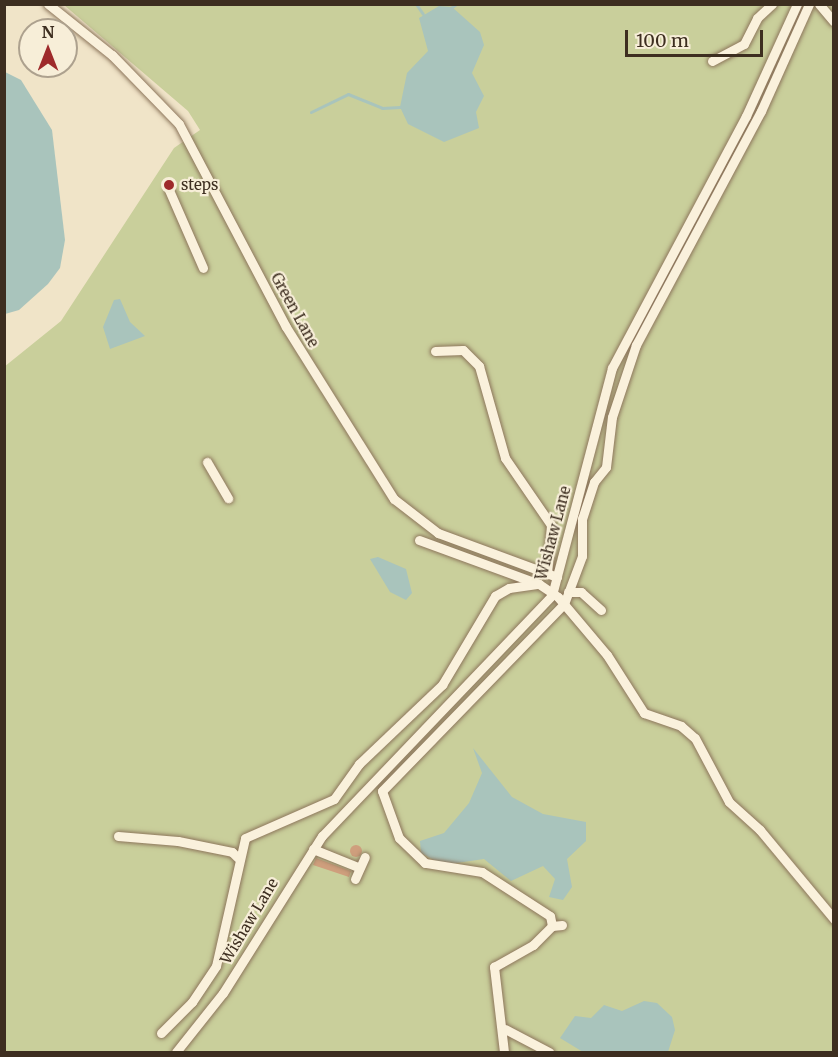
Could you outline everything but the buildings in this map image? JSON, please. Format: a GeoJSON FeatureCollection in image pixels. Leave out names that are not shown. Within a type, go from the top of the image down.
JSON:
{"type":"FeatureCollection","features":[{"type":"Feature","properties":{"kind":"street","name":"Green Lane"},"geometry":{"type":"LineString","coordinates":[[48,4],[112,55],[179,124],[286,327],[394,499],[438,533],[552,576]]}},
{"type":"Feature","properties":{"kind":"street"},"geometry":{"type":"LineString","coordinates":[[712,61],[744,44],[757,18],[772,4]]}},
{"type":"Feature","properties":{"kind":"street","name":"Wishaw Lane"},"geometry":{"type":"LineString","coordinates":[[176,1053],[223,993],[313,849],[552,595],[552,576],[612,368],[746,116],[797,4]]}},
{"type":"Feature","properties":{"kind":"street"},"geometry":{"type":"LineString","coordinates":[[504,1053],[506,1034],[494,967],[533,945],[553,923],[482,872],[425,863],[399,838],[382,791],[564,604],[582,556],[582,519],[594,482],[606,467],[612,417],[636,345],[761,111],[809,4]]}},
{"type":"Feature","properties":{"kind":"street"},"geometry":{"type":"LineString","coordinates":[[819,4],[834,22]]}},
{"type":"Feature","properties":{"kind":"street"},"geometry":{"type":"LineString","coordinates":[[169,190],[203,268]]}},
{"type":"Feature","properties":{"kind":"street"},"geometry":{"type":"LineString","coordinates":[[435,351],[463,350],[479,366],[505,458],[551,525],[552,576]]}},
{"type":"Feature","properties":{"kind":"street"},"geometry":{"type":"LineString","coordinates":[[207,462],[228,498]]}},
{"type":"Feature","properties":{"kind":"street"},"geometry":{"type":"LineString","coordinates":[[419,540],[539,584],[564,604],[607,655],[644,713],[681,726],[694,738],[726,797],[760,830],[834,919]]}},
{"type":"Feature","properties":{"kind":"street"},"geometry":{"type":"LineString","coordinates":[[160,1033],[192,1002],[216,966],[229,925],[238,858],[249,835],[271,830],[334,799],[359,764],[442,685],[495,596],[509,588],[539,584]]}},
{"type":"Feature","properties":{"kind":"street"},"geometry":{"type":"LineString","coordinates":[[568,592],[581,592],[601,610]]}},
{"type":"Feature","properties":{"kind":"street"},"geometry":{"type":"LineString","coordinates":[[118,836],[178,841],[232,852],[238,858]]}},
{"type":"Feature","properties":{"kind":"street"},"geometry":{"type":"LineString","coordinates":[[313,849],[358,867]]}},
{"type":"Feature","properties":{"kind":"street"},"geometry":{"type":"LineString","coordinates":[[355,879],[364,857]]}},
{"type":"Feature","properties":{"kind":"street"},"geometry":{"type":"LineString","coordinates":[[332,870],[337,860]]}},
{"type":"Feature","properties":{"kind":"street"},"geometry":{"type":"LineString","coordinates":[[506,1034],[543,1051]]}},
{"type":"Feature","properties":{"kind":"green space"},"geometry":{"type":"Polygon","coordinates":[[[64,5],[833,5],[833,1052],[5,1052],[4,367],[61,321],[174,148],[200,130],[188,111],[64,5]]]}},
{"type":"Feature","properties":{"kind":"water"},"geometry":{"type":"Polygon","coordinates":[[[439,6],[452,7],[480,32],[484,45],[472,73],[484,96],[476,112],[479,128],[444,142],[408,124],[400,107],[407,73],[428,51],[419,18],[439,6]]]}},
{"type":"Feature","properties":{"kind":"water"},"geometry":{"type":"Polygon","coordinates":[[[5,72],[21,80],[52,130],[65,240],[60,268],[48,284],[19,310],[5,314],[5,72]]]}},
{"type":"Feature","properties":{"kind":"water"},"geometry":{"type":"Polygon","coordinates":[[[120,299],[130,322],[145,336],[110,349],[103,327],[114,300],[120,299]]]}},
{"type":"Feature","properties":{"kind":"water"},"geometry":{"type":"Polygon","coordinates":[[[378,557],[406,569],[412,593],[406,600],[390,592],[370,559],[378,557]]]}},
{"type":"Feature","properties":{"kind":"water"},"geometry":{"type":"Polygon","coordinates":[[[473,748],[512,797],[543,814],[586,822],[586,841],[567,859],[572,887],[563,900],[549,897],[555,879],[543,866],[511,881],[484,859],[443,865],[421,853],[420,841],[444,833],[469,803],[482,773],[473,748]]]}},
{"type":"Feature","properties":{"kind":"water"},"geometry":{"type":"Polygon","coordinates":[[[644,1001],[657,1003],[672,1017],[675,1030],[668,1052],[583,1052],[560,1038],[575,1016],[591,1018],[604,1005],[622,1011],[644,1001]]]}},
{"type":"Feature","properties":{"kind":"waterway"},"geometry":{"type":"LineString","coordinates":[[416,4],[423,14]]}},
{"type":"Feature","properties":{"kind":"waterway"},"geometry":{"type":"LineString","coordinates":[[452,7],[456,4]]}},
{"type":"Feature","properties":{"kind":"waterway"},"geometry":{"type":"LineString","coordinates":[[311,112],[348,94],[382,108],[400,107]]}},
{"type":"Feature","properties":{"kind":"place","name":"steps"},"geometry":{"type":"Point","coordinates":[169,185]}}]}
